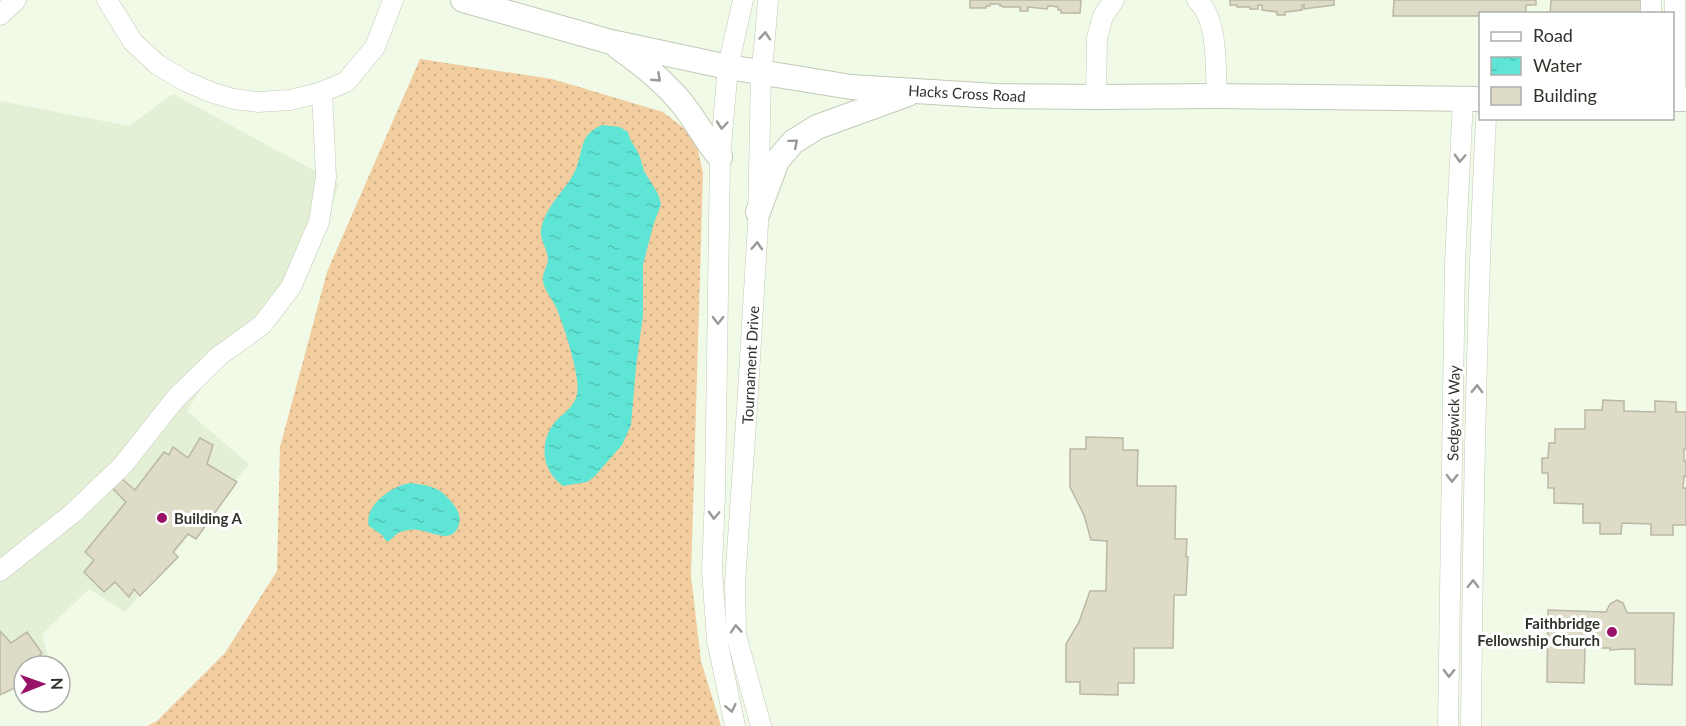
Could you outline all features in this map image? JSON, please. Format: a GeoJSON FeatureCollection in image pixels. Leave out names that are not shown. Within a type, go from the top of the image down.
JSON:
{"type":"FeatureCollection","features":[{"type":"Feature","properties":{"kind":"main road","name":"Hacks Cross Road"},"geometry":{"type":"LineString","coordinates":[[463,0],[611,42],[728,67],[851,87],[996,96],[1472,99]]}},
{"type":"Feature","properties":{"kind":"main road"},"geometry":{"type":"LineString","coordinates":[[611,42],[662,83],[686,109],[710,146],[720,157]]}},
{"type":"Feature","properties":{"kind":"main road"},"geometry":{"type":"LineString","coordinates":[[758,212],[777,161],[793,142],[817,127],[916,91]]}},
{"type":"Feature","properties":{"kind":"street"},"geometry":{"type":"LineString","coordinates":[[0,15],[16,0]]}},
{"type":"Feature","properties":{"kind":"street"},"geometry":{"type":"LineString","coordinates":[[106,0],[134,42],[158,65],[187,82],[213,93],[258,102],[290,100],[322,92],[346,82],[375,47],[393,0]]}},
{"type":"Feature","properties":{"kind":"street","name":"Tournament Drive"},"geometry":{"type":"LineString","coordinates":[[735,726],[717,640],[712,571],[720,157],[728,67],[743,0]]}},
{"type":"Feature","properties":{"kind":"street","name":"Tournament Drive"},"geometry":{"type":"LineString","coordinates":[[761,726],[736,635],[735,582],[758,212],[761,72],[768,0]]}},
{"type":"Feature","properties":{"kind":"street"},"geometry":{"type":"LineString","coordinates":[[1096,97],[1097,38],[1103,16],[1114,0]]}},
{"type":"Feature","properties":{"kind":"street"},"geometry":{"type":"LineString","coordinates":[[1197,0],[1204,6],[1209,17],[1213,38],[1217,96]]}},
{"type":"Feature","properties":{"kind":"street"},"geometry":{"type":"LineString","coordinates":[[1675,0],[1674,39],[1678,99]]}},
{"type":"Feature","properties":{"kind":"street"},"geometry":{"type":"LineString","coordinates":[[0,571],[73,513],[123,465],[176,398],[219,356],[262,325],[291,287],[319,222],[326,177],[322,92]]}},
{"type":"Feature","properties":{"kind":"street","name":"Sedgwick Way"},"geometry":{"type":"LineString","coordinates":[[1448,726],[1455,264],[1472,99]]}},
{"type":"Feature","properties":{"kind":"street","name":"Sedgwick Way"},"geometry":{"type":"LineString","coordinates":[[1471,726],[1478,361],[1486,120]]}},
{"type":"Feature","properties":{"kind":"shaded area"},"geometry":{"type":"Polygon","coordinates":[[[420,59],[552,79],[663,112],[695,137],[703,173],[691,576],[701,661],[721,726],[147,726],[157,721],[225,653],[277,571],[280,447],[327,272],[420,59]]]}},
{"type":"Feature","properties":{"kind":"shaded area"},"geometry":{"type":"Polygon","coordinates":[[[173,94],[339,184],[314,262],[271,330],[208,377],[187,411],[249,464],[125,612],[89,589],[42,634],[48,654],[12,654],[12,688],[0,694],[0,101],[129,126],[173,94]]]}},
{"type":"Feature","properties":{"kind":"water"},"geometry":{"type":"Polygon","coordinates":[[[602,125],[620,127],[628,132],[661,204],[643,265],[643,315],[631,425],[622,445],[594,477],[587,482],[563,486],[550,472],[547,464],[546,438],[555,422],[575,400],[576,371],[557,309],[543,281],[548,259],[541,231],[547,212],[576,169],[583,143],[589,133],[602,125]]]}},
{"type":"Feature","properties":{"kind":"water"},"geometry":{"type":"Polygon","coordinates":[[[411,483],[434,488],[451,502],[460,520],[456,531],[442,536],[411,530],[399,532],[386,541],[382,535],[369,526],[368,518],[375,504],[388,492],[411,483]]]}},
{"type":"Feature","properties":{"kind":"building"},"geometry":{"type":"Polygon","coordinates":[[[970,0],[1081,0],[1080,13],[1061,13],[1058,7],[1052,6],[1048,6],[1047,9],[1028,7],[1028,11],[1020,11],[1020,7],[1003,7],[1000,4],[990,4],[986,8],[970,8],[970,0]]]}},
{"type":"Feature","properties":{"kind":"building"},"geometry":{"type":"Polygon","coordinates":[[[1230,0],[1334,0],[1334,5],[1304,9],[1302,5],[1302,10],[1277,15],[1277,12],[1262,10],[1262,5],[1258,5],[1258,9],[1237,7],[1237,5],[1230,5],[1230,0]]]}},
{"type":"Feature","properties":{"kind":"building"},"geometry":{"type":"Polygon","coordinates":[[[1394,0],[1536,0],[1536,5],[1526,5],[1526,12],[1479,12],[1478,16],[1393,16],[1394,0]]]}},
{"type":"Feature","properties":{"kind":"building"},"geometry":{"type":"Polygon","coordinates":[[[1551,0],[1641,0],[1642,12],[1550,12],[1551,0]]]}},
{"type":"Feature","properties":{"kind":"building"},"geometry":{"type":"Polygon","coordinates":[[[1603,400],[1624,401],[1624,411],[1655,412],[1655,401],[1676,402],[1676,412],[1686,412],[1684,461],[1686,461],[1686,477],[1684,476],[1683,488],[1686,488],[1686,525],[1673,525],[1673,535],[1651,535],[1651,524],[1622,523],[1621,534],[1600,534],[1600,523],[1583,523],[1583,504],[1554,503],[1554,488],[1548,488],[1548,473],[1542,473],[1542,458],[1548,458],[1549,443],[1555,443],[1555,429],[1585,429],[1585,410],[1602,410],[1603,400]]]}},
{"type":"Feature","properties":{"kind":"building"},"geometry":{"type":"Polygon","coordinates":[[[1086,437],[1123,438],[1123,450],[1138,450],[1137,486],[1176,486],[1175,539],[1187,539],[1186,595],[1174,595],[1173,648],[1134,648],[1134,683],[1118,683],[1118,695],[1080,694],[1080,682],[1066,682],[1066,644],[1079,622],[1090,591],[1106,591],[1107,541],[1091,540],[1084,515],[1070,487],[1070,449],[1086,449],[1086,437]]]}},
{"type":"Feature","properties":{"kind":"building","name":"Building A"},"geometry":{"type":"Polygon","coordinates":[[[200,438],[213,445],[207,464],[237,482],[196,539],[188,534],[173,552],[178,557],[140,596],[134,589],[129,597],[115,582],[104,592],[84,572],[94,560],[85,552],[126,502],[112,488],[121,478],[135,490],[164,452],[169,455],[173,447],[188,458],[200,438]]]}},
{"type":"Feature","properties":{"kind":"building"},"geometry":{"type":"Polygon","coordinates":[[[1617,600],[1623,603],[1627,613],[1674,613],[1672,685],[1635,684],[1635,649],[1610,650],[1610,648],[1585,648],[1584,683],[1547,682],[1548,610],[1606,612],[1610,604],[1617,600]]]}},
{"type":"Feature","properties":{"kind":"building"},"geometry":{"type":"Polygon","coordinates":[[[0,631],[11,643],[27,632],[42,653],[12,654],[12,689],[0,695],[0,631]]]}},
{"type":"Feature","properties":{"kind":"place","name":"Building A"},"geometry":{"type":"Point","coordinates":[162,518]}},
{"type":"Feature","properties":{"kind":"place","name":"Faithbridge Fellowship Church"},"geometry":{"type":"Point","coordinates":[1612,632]}}]}
